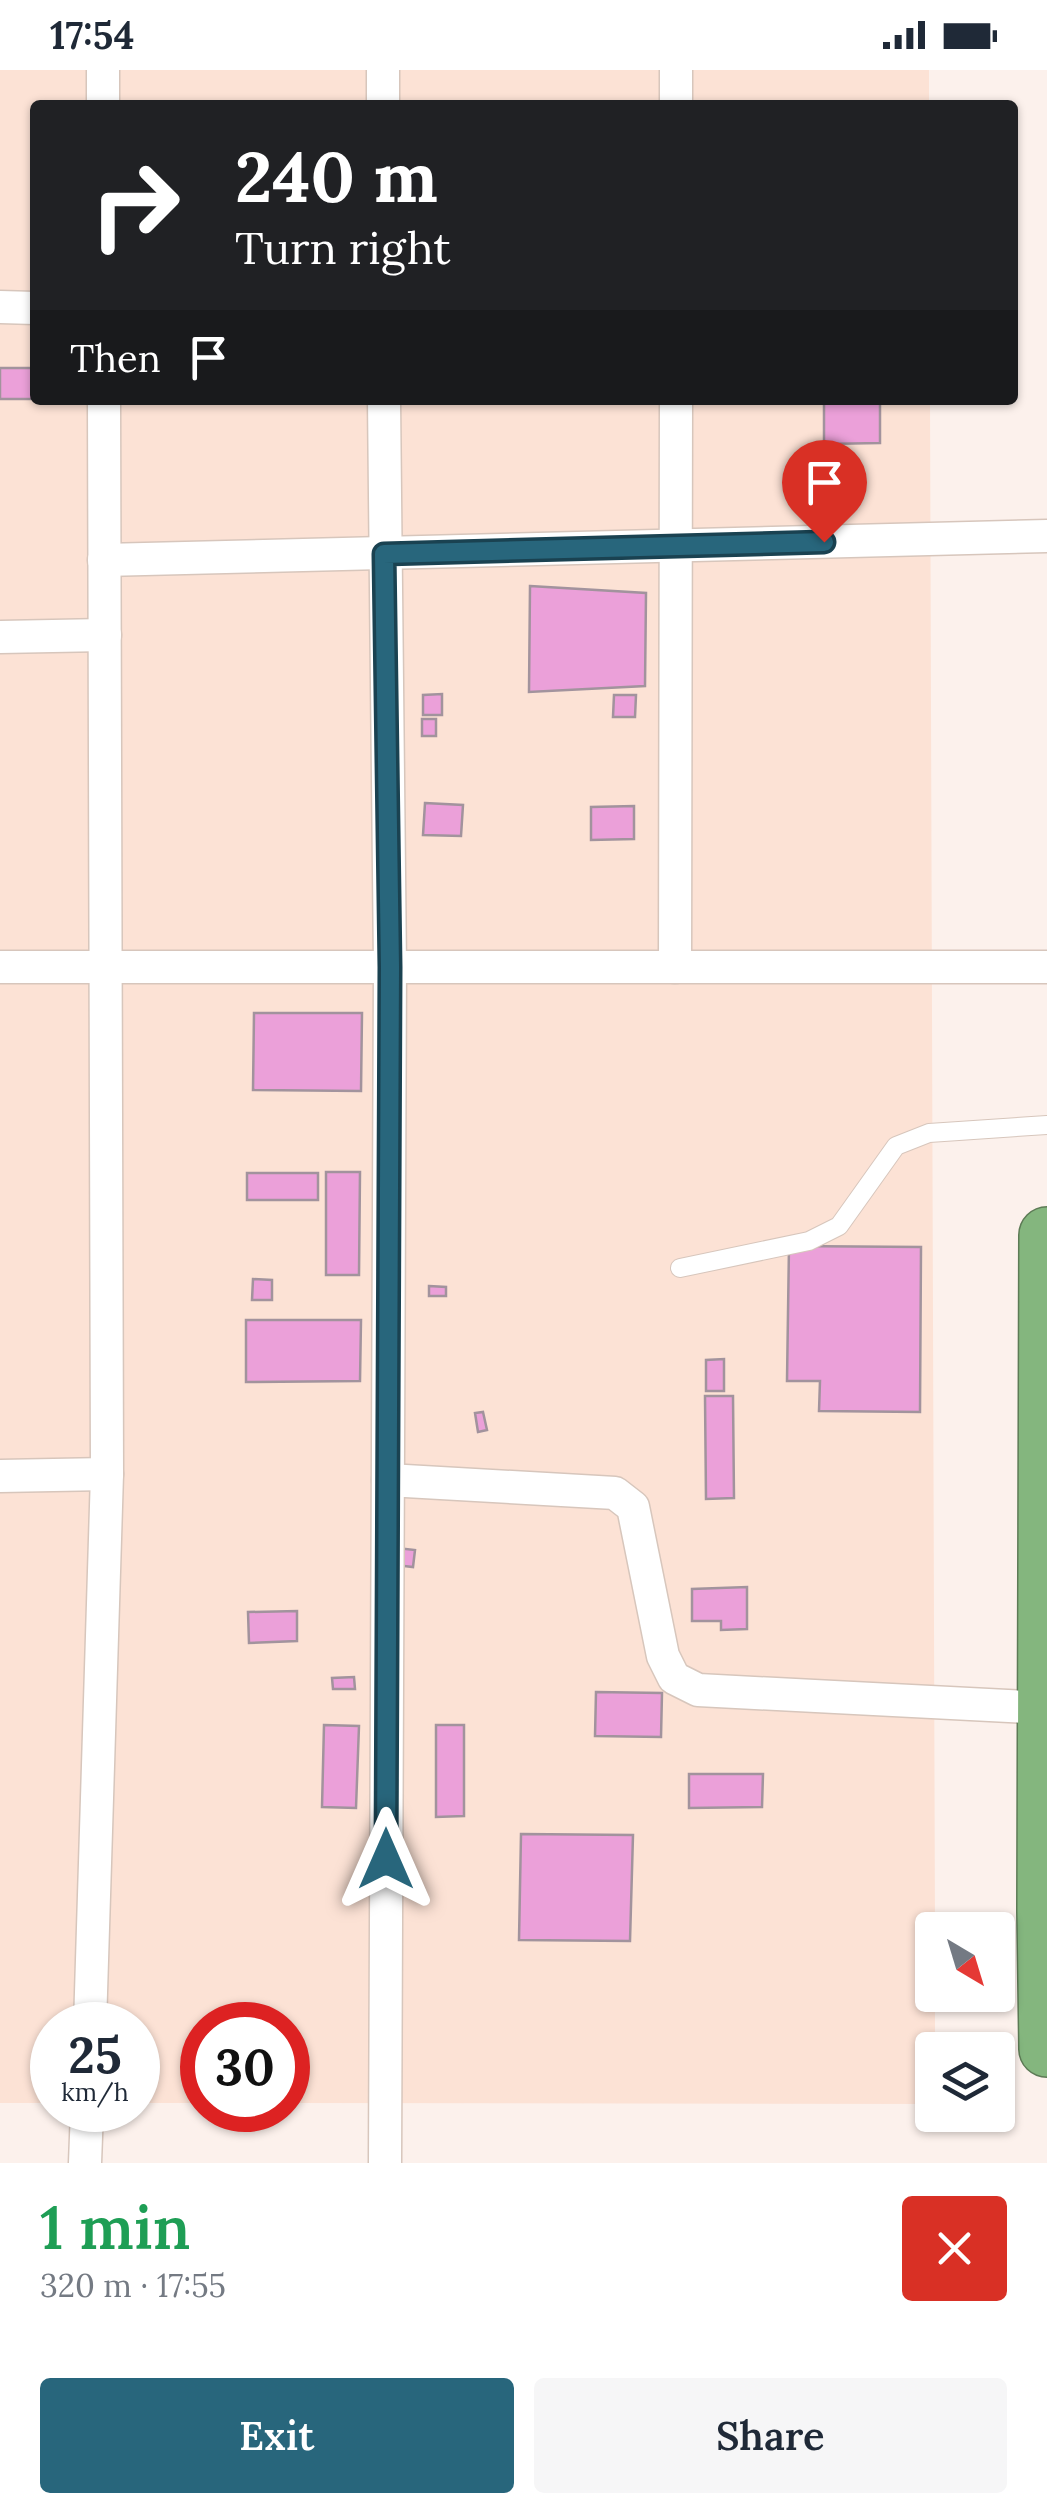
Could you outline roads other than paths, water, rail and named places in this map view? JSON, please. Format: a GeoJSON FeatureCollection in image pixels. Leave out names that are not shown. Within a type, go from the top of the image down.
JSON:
{"type":"FeatureCollection","features":[{"type":"Feature","properties":{"kind":"highway"},"geometry":{"type":"LineString","coordinates":[[1047,1235],[1047,2049]]}},
{"type":"Feature","properties":{"kind":"street"},"geometry":{"type":"LineString","coordinates":[[103,70],[104,100]]}},
{"type":"Feature","properties":{"kind":"street"},"geometry":{"type":"LineString","coordinates":[[382,70],[383,100]]}},
{"type":"Feature","properties":{"kind":"street"},"geometry":{"type":"LineString","coordinates":[[676,70],[676,100]]}},
{"type":"Feature","properties":{"kind":"street"},"geometry":{"type":"LineString","coordinates":[[0,307],[30,308]]}},
{"type":"Feature","properties":{"kind":"street"},"geometry":{"type":"LineString","coordinates":[[91,2002],[106,1474],[104,405]]}},
{"type":"Feature","properties":{"kind":"street"},"geometry":{"type":"LineString","coordinates":[[384,405],[390,967],[385,2163]]}},
{"type":"Feature","properties":{"kind":"street"},"geometry":{"type":"LineString","coordinates":[[675,967],[676,405]]}},
{"type":"Feature","properties":{"kind":"street"},"geometry":{"type":"LineString","coordinates":[[104,560],[1047,536]]}},
{"type":"Feature","properties":{"kind":"street"},"geometry":{"type":"LineString","coordinates":[[0,637],[105,635]]}},
{"type":"Feature","properties":{"kind":"street"},"geometry":{"type":"LineString","coordinates":[[0,967],[1047,967]]}},
{"type":"Feature","properties":{"kind":"street"},"geometry":{"type":"LineString","coordinates":[[0,1476],[106,1474]]}},
{"type":"Feature","properties":{"kind":"street"},"geometry":{"type":"LineString","coordinates":[[388,1480],[616,1493],[632,1507],[663,1656],[674,1678],[698,1690],[1045,1708]]}},
{"type":"Feature","properties":{"kind":"street"},"geometry":{"type":"LineString","coordinates":[[86,2163],[87,2132]]}},
{"type":"Feature","properties":{"kind":"lane"},"geometry":{"type":"LineString","coordinates":[[680,1268],[809,1240],[839,1226],[896,1146],[930,1134],[1047,1125]]}}]}
